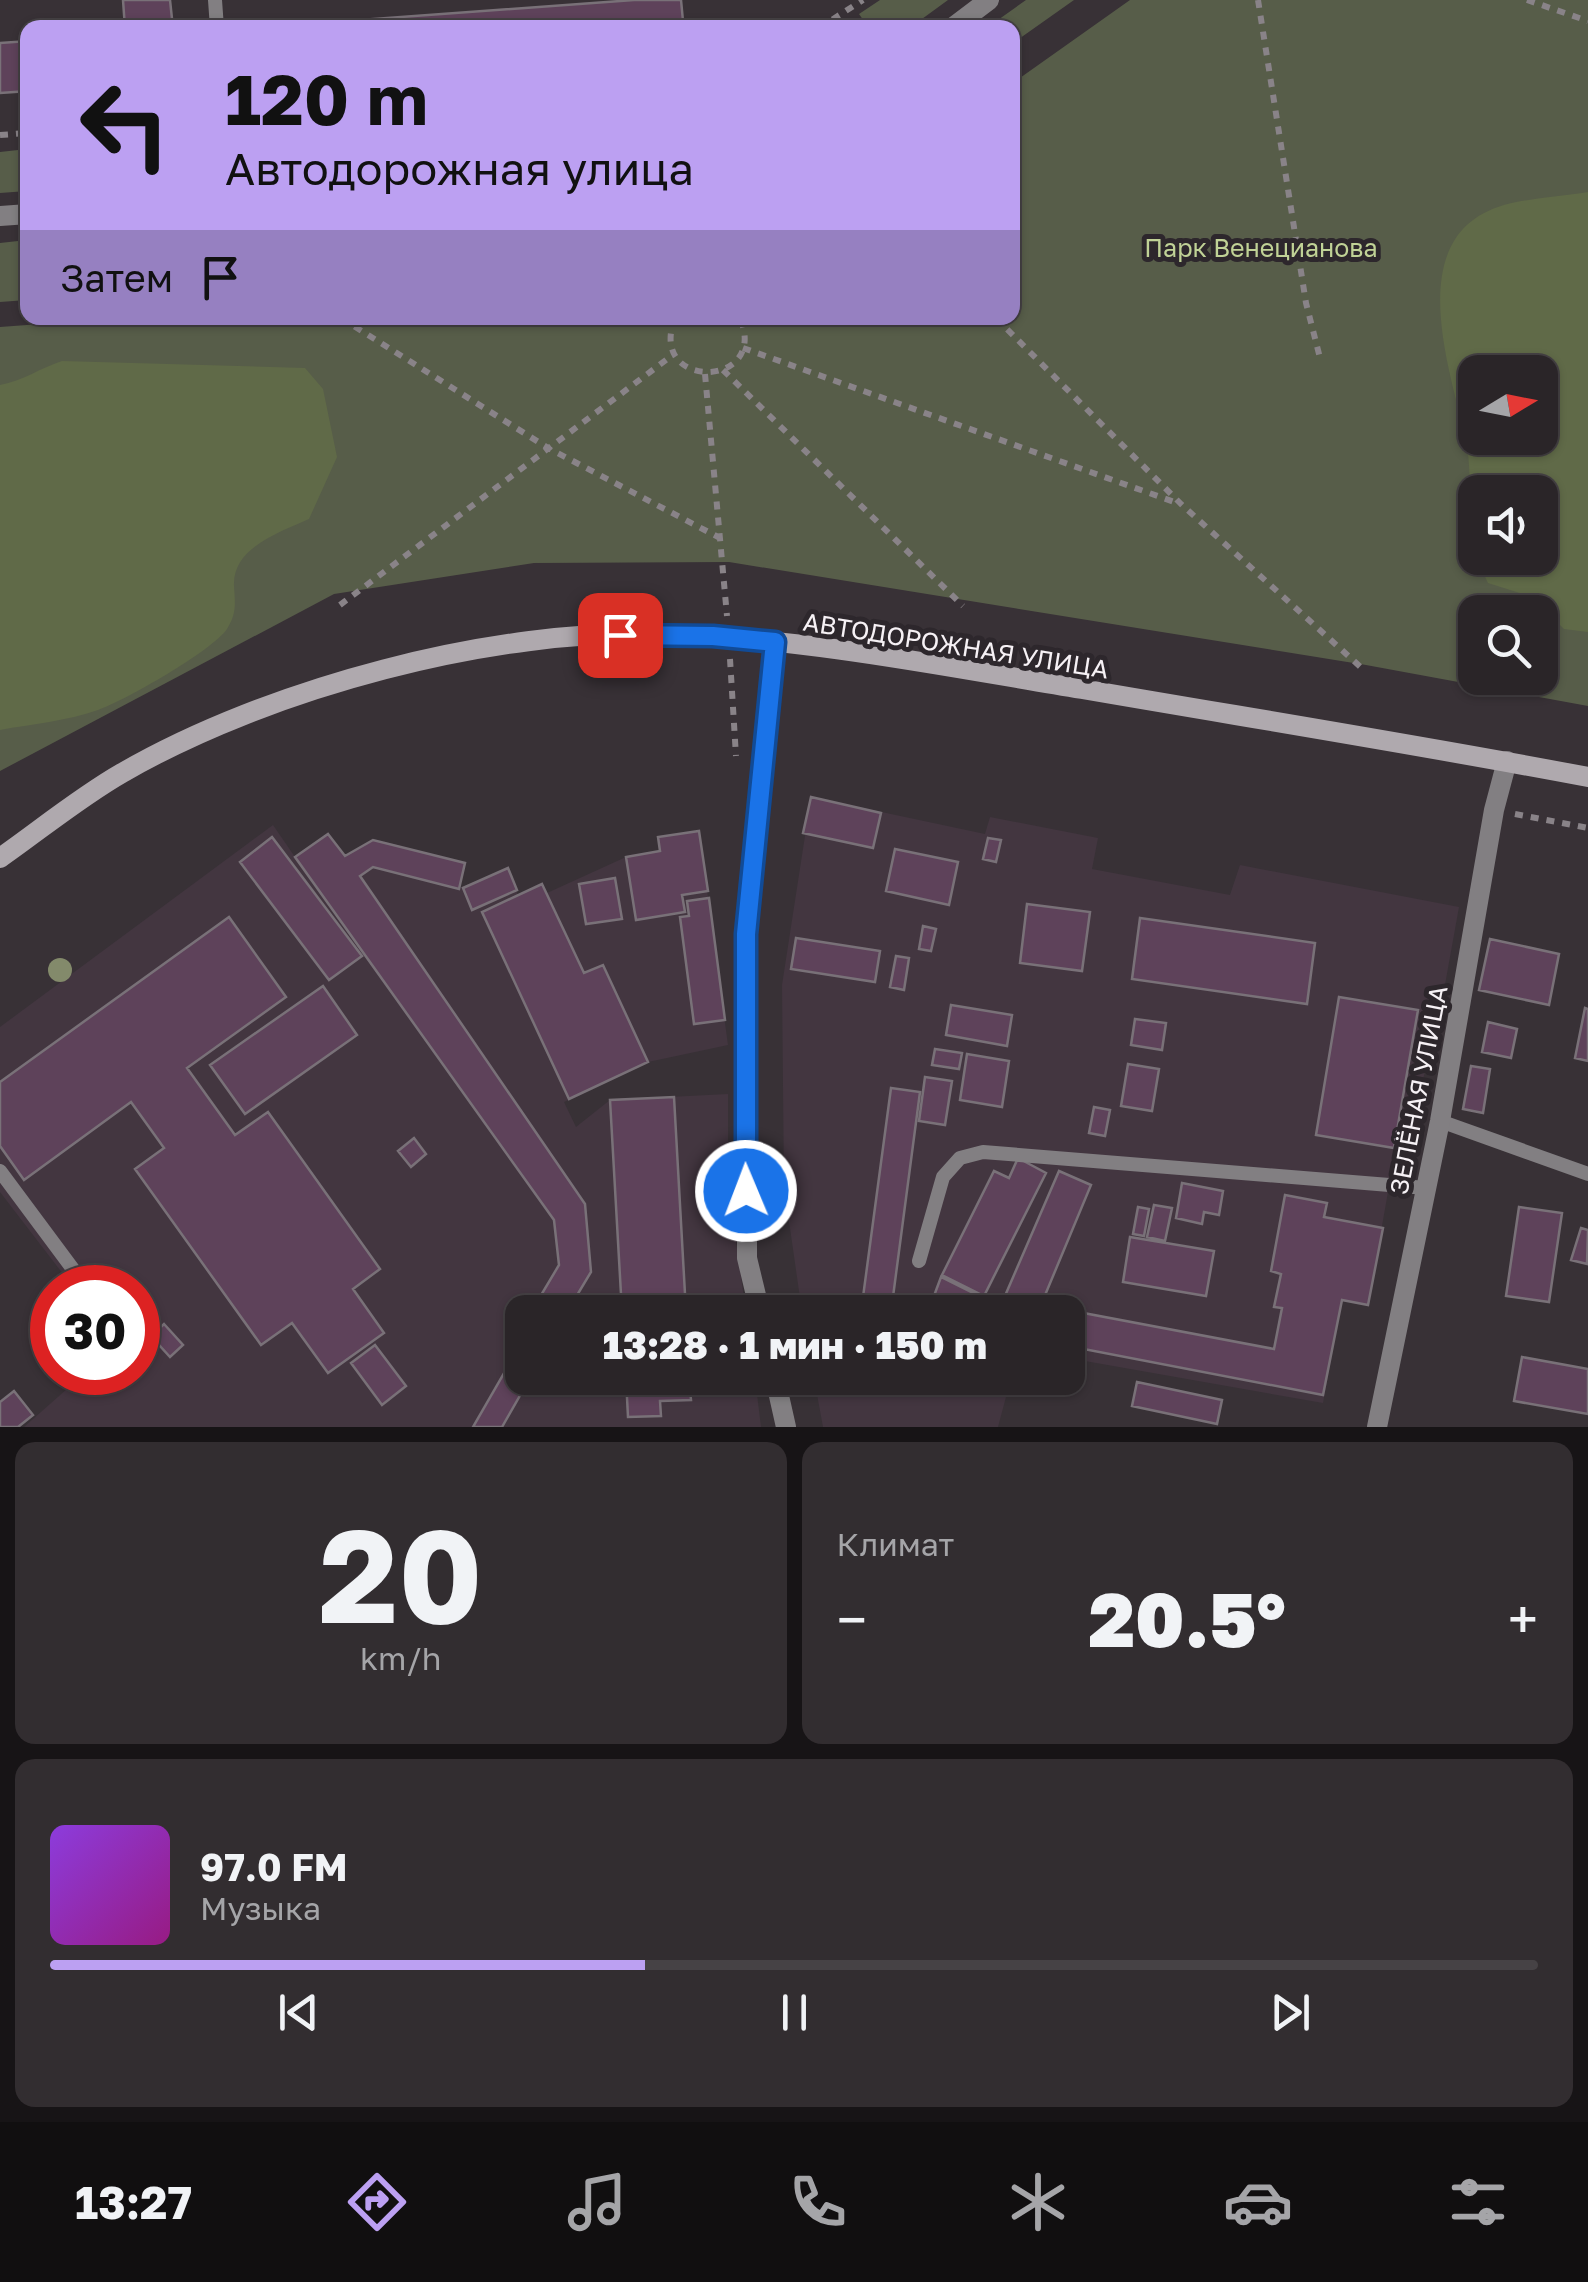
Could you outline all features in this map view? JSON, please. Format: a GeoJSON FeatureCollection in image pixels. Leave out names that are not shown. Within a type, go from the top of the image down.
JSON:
{"type":"FeatureCollection","features":[{"type":"Feature","properties":{"kind":"main road","name":"АВТОДОРОЖНАЯ УЛИЦА"},"geometry":{"type":"LineString","coordinates":[[0,858],[121,774],[194,737],[312,692],[387,670],[516,644],[582,636],[658,634],[858,651],[1588,777]]}},
{"type":"Feature","properties":{"kind":"street"},"geometry":{"type":"LineString","coordinates":[[963,20],[989,0]]}},
{"type":"Feature","properties":{"kind":"street"},"geometry":{"type":"LineString","coordinates":[[756,1295],[747,1258],[746,934],[775,642]]}},
{"type":"Feature","properties":{"kind":"street","name":"ЗЕЛЁНАЯ УЛИЦА"},"geometry":{"type":"LineString","coordinates":[[1377,1427],[1440,1121],[1494,810],[1507,761]]}},
{"type":"Feature","properties":{"kind":"street"},"geometry":{"type":"LineString","coordinates":[[779,1395],[786,1427]]}},
{"type":"Feature","properties":{"kind":"lane"},"geometry":{"type":"LineString","coordinates":[[1440,1121],[1588,1174]]}},
{"type":"Feature","properties":{"kind":"lane"},"geometry":{"type":"LineString","coordinates":[[919,1261],[943,1177],[960,1158],[984,1152],[1426,1188]]}},
{"type":"Feature","properties":{"kind":"lane"},"geometry":{"type":"LineString","coordinates":[[0,1171],[70,1265]]}},
{"type":"Feature","properties":{"kind":"path"},"geometry":{"type":"LineString","coordinates":[[831,20],[862,0]]}},
{"type":"Feature","properties":{"kind":"path"},"geometry":{"type":"LineString","coordinates":[[1258,0],[1306,303],[1320,358]]}},
{"type":"Feature","properties":{"kind":"path"},"geometry":{"type":"LineString","coordinates":[[1527,0],[1588,21]]}},
{"type":"Feature","properties":{"kind":"path"},"geometry":{"type":"LineString","coordinates":[[352,325],[548,448],[721,538]]}},
{"type":"Feature","properties":{"kind":"path"},"geometry":{"type":"LineString","coordinates":[[672,325],[674,354],[693,370],[705,374],[724,370],[743,348],[743,325]]}},
{"type":"Feature","properties":{"kind":"path"},"geometry":{"type":"LineString","coordinates":[[1003,325],[1182,504],[1365,671]]}},
{"type":"Feature","properties":{"kind":"path"},"geometry":{"type":"LineString","coordinates":[[743,348],[1182,504]]}},
{"type":"Feature","properties":{"kind":"path"},"geometry":{"type":"LineString","coordinates":[[340,605],[674,354]]}},
{"type":"Feature","properties":{"kind":"path"},"geometry":{"type":"LineString","coordinates":[[724,370],[962,606]]}},
{"type":"Feature","properties":{"kind":"path"},"geometry":{"type":"LineString","coordinates":[[1494,810],[1588,828]]}},
{"type":"Feature","properties":{"kind":"shaded area"},"geometry":{"type":"Polygon","coordinates":[[[811,797],[985,834],[990,817],[1098,838],[1092,869],[1230,895],[1240,865],[1459,907],[1439,1018],[1405,1148],[1394,1158],[1368,1305],[1342,1301],[1323,1403],[1085,1361],[1085,1295],[800,1295],[784,1186],[782,985],[811,797]]]}},
{"type":"Feature","properties":{"kind":"shaded area"},"geometry":{"type":"Polygon","coordinates":[[[273,825],[295,857],[328,834],[345,856],[373,840],[465,863],[459,888],[508,868],[518,895],[542,884],[547,893],[626,857],[660,851],[658,837],[699,831],[728,1045],[648,1062],[564,1102],[576,1127],[610,1100],[728,1094],[728,1185],[744,1295],[505,1295],[505,1395],[757,1395],[761,1427],[24,1427],[60,1395],[160,1395],[160,1265],[56,1265],[0,1192],[0,1027],[273,825]]]}},
{"type":"Feature","properties":{"kind":"shaded area"},"geometry":{"type":"Polygon","coordinates":[[[817,1395],[1006,1395],[998,1427],[823,1427],[817,1395]]]}},
{"type":"Feature","properties":{"kind":"green space"},"geometry":{"type":"Polygon","coordinates":[[[880,0],[948,0],[921,20],[863,20],[859,14],[880,0]]]}},
{"type":"Feature","properties":{"kind":"green space"},"geometry":{"type":"Polygon","coordinates":[[[1026,0],[1074,0],[1020,38],[1020,20],[998,20],[1026,0]]]}},
{"type":"Feature","properties":{"kind":"green space","name":"Парк Венецианова"},"geometry":{"type":"Polygon","coordinates":[[[1130,0],[1588,0],[1588,706],[1528,695],[1558,695],[1558,595],[1458,595],[1458,682],[729,562],[534,563],[334,594],[0,771],[0,327],[1020,325],[1020,78],[1130,0]]]}},
{"type":"Feature","properties":{"kind":"green space"},"geometry":{"type":"Polygon","coordinates":[[[20,150],[20,192],[0,193],[0,152],[20,150]]]}},
{"type":"Feature","properties":{"kind":"green space"},"geometry":{"type":"Polygon","coordinates":[[[1588,192],[1588,632],[1564,629],[1558,623],[1558,595],[1526,595],[1488,583],[1484,575],[1558,575],[1558,475],[1469,475],[1468,455],[1558,455],[1558,355],[1458,355],[1458,408],[1444,345],[1442,277],[1450,248],[1468,224],[1498,207],[1588,192]]]}},
{"type":"Feature","properties":{"kind":"green space"},"geometry":{"type":"Polygon","coordinates":[[[20,241],[20,301],[0,302],[0,243],[20,241]]]}},
{"type":"Feature","properties":{"kind":"green space"},"geometry":{"type":"Polygon","coordinates":[[[62,361],[305,368],[323,389],[337,457],[309,519],[260,543],[241,561],[236,572],[232,618],[227,629],[204,650],[98,710],[0,730],[0,385],[62,361]]]}},
{"type":"Feature","properties":{"kind":"building"},"geometry":{"type":"Polygon","coordinates":[[[123,0],[170,0],[172,20],[124,20],[123,0]]]}},
{"type":"Feature","properties":{"kind":"building"},"geometry":{"type":"Polygon","coordinates":[[[681,0],[683,20],[359,20],[681,0]]]}},
{"type":"Feature","properties":{"kind":"building"},"geometry":{"type":"Polygon","coordinates":[[[20,42],[20,92],[0,93],[0,43],[20,42]]]}},
{"type":"Feature","properties":{"kind":"building"},"geometry":{"type":"Polygon","coordinates":[[[811,797],[881,813],[873,848],[803,833],[811,797]]]}},
{"type":"Feature","properties":{"kind":"building"},"geometry":{"type":"Polygon","coordinates":[[[699,831],[708,891],[682,895],[685,912],[636,920],[626,857],[660,851],[658,837],[699,831]]]}},
{"type":"Feature","properties":{"kind":"building"},"geometry":{"type":"Polygon","coordinates":[[[328,834],[345,856],[373,840],[465,863],[459,889],[373,867],[360,876],[585,1204],[591,1272],[577,1295],[541,1295],[559,1265],[554,1220],[295,857],[328,834]]]}},
{"type":"Feature","properties":{"kind":"building"},"geometry":{"type":"Polygon","coordinates":[[[272,837],[362,956],[329,980],[240,862],[272,837]]]}},
{"type":"Feature","properties":{"kind":"building"},"geometry":{"type":"Polygon","coordinates":[[[988,838],[1001,840],[996,862],[983,859],[988,838]]]}},
{"type":"Feature","properties":{"kind":"building"},"geometry":{"type":"Polygon","coordinates":[[[895,849],[958,862],[949,905],[886,891],[895,849]]]}},
{"type":"Feature","properties":{"kind":"building"},"geometry":{"type":"Polygon","coordinates":[[[508,868],[517,890],[472,910],[463,888],[508,868]]]}},
{"type":"Feature","properties":{"kind":"building"},"geometry":{"type":"Polygon","coordinates":[[[615,878],[622,919],[586,924],[579,884],[615,878]]]}},
{"type":"Feature","properties":{"kind":"building"},"geometry":{"type":"Polygon","coordinates":[[[542,884],[584,973],[603,965],[648,1062],[569,1099],[482,912],[542,884]]]}},
{"type":"Feature","properties":{"kind":"building"},"geometry":{"type":"Polygon","coordinates":[[[709,898],[725,1020],[694,1024],[680,917],[689,916],[687,901],[709,898]]]}},
{"type":"Feature","properties":{"kind":"building"},"geometry":{"type":"Polygon","coordinates":[[[1027,904],[1090,912],[1082,971],[1020,963],[1027,904]]]}},
{"type":"Feature","properties":{"kind":"building"},"geometry":{"type":"Polygon","coordinates":[[[229,917],[286,997],[187,1068],[235,1135],[268,1112],[380,1269],[353,1289],[384,1333],[328,1373],[292,1323],[261,1345],[135,1169],[164,1148],[131,1102],[24,1180],[0,1146],[0,1082],[229,917]]]}},
{"type":"Feature","properties":{"kind":"building"},"geometry":{"type":"Polygon","coordinates":[[[1140,918],[1315,943],[1307,1004],[1132,979],[1140,918]]]}},
{"type":"Feature","properties":{"kind":"building"},"geometry":{"type":"Polygon","coordinates":[[[923,926],[936,929],[931,951],[919,949],[923,926]]]}},
{"type":"Feature","properties":{"kind":"building"},"geometry":{"type":"Polygon","coordinates":[[[796,938],[880,951],[875,982],[791,969],[796,938]]]}},
{"type":"Feature","properties":{"kind":"building"},"geometry":{"type":"Polygon","coordinates":[[[1490,939],[1559,954],[1549,1005],[1479,990],[1490,939]]]}},
{"type":"Feature","properties":{"kind":"building"},"geometry":{"type":"Polygon","coordinates":[[[896,956],[909,958],[904,990],[890,987],[896,956]]]}},
{"type":"Feature","properties":{"kind":"building"},"geometry":{"type":"Polygon","coordinates":[[[323,986],[357,1035],[245,1114],[210,1065],[323,986]]]}},
{"type":"Feature","properties":{"kind":"building"},"geometry":{"type":"Polygon","coordinates":[[[1339,997],[1418,1010],[1394,1148],[1316,1135],[1339,997]]]}},
{"type":"Feature","properties":{"kind":"building"},"geometry":{"type":"Polygon","coordinates":[[[951,1005],[1012,1015],[1007,1046],[946,1035],[951,1005]]]}},
{"type":"Feature","properties":{"kind":"building"},"geometry":{"type":"Polygon","coordinates":[[[1585,1008],[1588,1009],[1588,1061],[1575,1058],[1585,1008]]]}},
{"type":"Feature","properties":{"kind":"building"},"geometry":{"type":"Polygon","coordinates":[[[1135,1019],[1166,1023],[1162,1050],[1131,1045],[1135,1019]]]}},
{"type":"Feature","properties":{"kind":"building"},"geometry":{"type":"Polygon","coordinates":[[[1488,1022],[1517,1029],[1511,1058],[1482,1052],[1488,1022]]]}},
{"type":"Feature","properties":{"kind":"building"},"geometry":{"type":"Polygon","coordinates":[[[935,1049],[962,1053],[959,1069],[932,1065],[935,1049]]]}},
{"type":"Feature","properties":{"kind":"building"},"geometry":{"type":"Polygon","coordinates":[[[967,1054],[1009,1061],[1002,1107],[960,1100],[967,1054]]]}},
{"type":"Feature","properties":{"kind":"building"},"geometry":{"type":"Polygon","coordinates":[[[1128,1064],[1159,1069],[1152,1111],[1121,1106],[1128,1064]]]}},
{"type":"Feature","properties":{"kind":"building"},"geometry":{"type":"Polygon","coordinates":[[[1471,1066],[1490,1069],[1483,1113],[1463,1109],[1471,1066]]]}},
{"type":"Feature","properties":{"kind":"building"},"geometry":{"type":"Polygon","coordinates":[[[925,1077],[952,1081],[945,1125],[919,1121],[925,1077]]]}},
{"type":"Feature","properties":{"kind":"building"},"geometry":{"type":"Polygon","coordinates":[[[891,1088],[920,1092],[893,1295],[863,1295],[891,1088]]]}},
{"type":"Feature","properties":{"kind":"building"},"geometry":{"type":"Polygon","coordinates":[[[674,1097],[685,1295],[621,1295],[610,1100],[674,1097]]]}},
{"type":"Feature","properties":{"kind":"building"},"geometry":{"type":"Polygon","coordinates":[[[1094,1107],[1110,1110],[1105,1136],[1089,1133],[1094,1107]]]}},
{"type":"Feature","properties":{"kind":"building"},"geometry":{"type":"Polygon","coordinates":[[[414,1138],[426,1154],[411,1167],[398,1151],[414,1138]]]}},
{"type":"Feature","properties":{"kind":"building"},"geometry":{"type":"Polygon","coordinates":[[[1018,1158],[1046,1173],[982,1295],[942,1275],[994,1171],[1009,1178],[1018,1158]]]}},
{"type":"Feature","properties":{"kind":"building"},"geometry":{"type":"Polygon","coordinates":[[[1059,1171],[1091,1185],[1045,1295],[1005,1295],[1059,1171]]]}},
{"type":"Feature","properties":{"kind":"building"},"geometry":{"type":"Polygon","coordinates":[[[1182,1183],[1223,1191],[1219,1215],[1204,1212],[1202,1224],[1176,1218],[1182,1183]]]}},
{"type":"Feature","properties":{"kind":"building"},"geometry":{"type":"Polygon","coordinates":[[[1285,1195],[1327,1203],[1324,1217],[1383,1228],[1368,1305],[1342,1300],[1323,1395],[1085,1349],[1085,1313],[1274,1349],[1282,1308],[1274,1307],[1281,1274],[1271,1271],[1285,1195]]]}},
{"type":"Feature","properties":{"kind":"building"},"geometry":{"type":"Polygon","coordinates":[[[1154,1205],[1172,1208],[1165,1241],[1147,1237],[1154,1205]]]}},
{"type":"Feature","properties":{"kind":"building"},"geometry":{"type":"Polygon","coordinates":[[[1138,1207],[1149,1209],[1144,1236],[1133,1234],[1138,1207]]]}},
{"type":"Feature","properties":{"kind":"building"},"geometry":{"type":"Polygon","coordinates":[[[1519,1207],[1562,1213],[1549,1302],[1506,1296],[1519,1207]]]}},
{"type":"Feature","properties":{"kind":"building"},"geometry":{"type":"Polygon","coordinates":[[[1581,1228],[1588,1230],[1587,1264],[1571,1260],[1581,1228]]]}},
{"type":"Feature","properties":{"kind":"building"},"geometry":{"type":"Polygon","coordinates":[[[1130,1237],[1214,1251],[1206,1296],[1123,1282],[1130,1237]]]}},
{"type":"Feature","properties":{"kind":"building"},"geometry":{"type":"Polygon","coordinates":[[[941,1277],[977,1295],[934,1295],[941,1277]]]}},
{"type":"Feature","properties":{"kind":"building"},"geometry":{"type":"Polygon","coordinates":[[[164,1324],[183,1345],[170,1357],[160,1346],[160,1328],[164,1324]]]}},
{"type":"Feature","properties":{"kind":"building"},"geometry":{"type":"Polygon","coordinates":[[[375,1345],[406,1386],[382,1405],[351,1363],[375,1345]]]}},
{"type":"Feature","properties":{"kind":"building"},"geometry":{"type":"Polygon","coordinates":[[[1522,1357],[1588,1369],[1588,1414],[1514,1401],[1522,1357]]]}},
{"type":"Feature","properties":{"kind":"building"},"geometry":{"type":"Polygon","coordinates":[[[505,1371],[505,1395],[520,1395],[502,1427],[473,1427],[505,1371]]]}},
{"type":"Feature","properties":{"kind":"building"},"geometry":{"type":"Polygon","coordinates":[[[1137,1382],[1222,1400],[1217,1424],[1132,1406],[1137,1382]]]}},
{"type":"Feature","properties":{"kind":"building"},"geometry":{"type":"Polygon","coordinates":[[[14,1391],[33,1415],[18,1427],[0,1427],[0,1402],[14,1391]]]}},
{"type":"Feature","properties":{"kind":"building"},"geometry":{"type":"Polygon","coordinates":[[[627,1395],[691,1395],[691,1400],[660,1401],[661,1416],[628,1417],[627,1395]]]}},
{"type":"Feature","properties":{"kind":"route"},"geometry":{"type":"LineString","coordinates":[[620,635],[713,636],[775,642],[746,934],[746,1191]]}}]}
